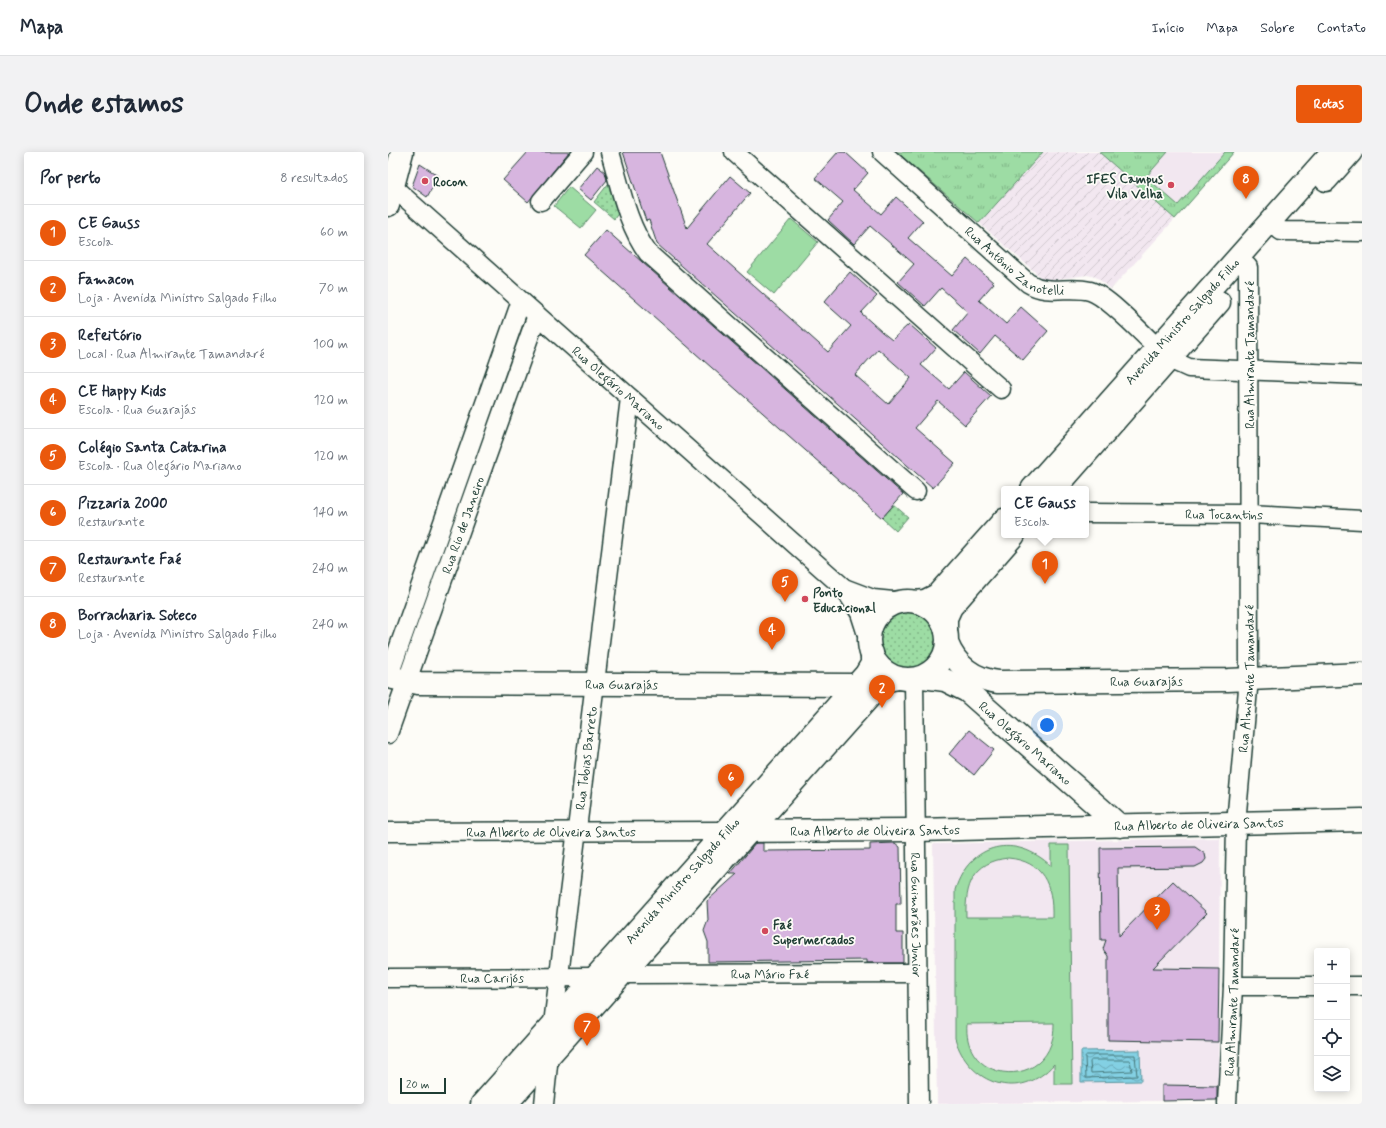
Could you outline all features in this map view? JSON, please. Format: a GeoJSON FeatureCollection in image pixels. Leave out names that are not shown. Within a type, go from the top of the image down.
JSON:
{"type":"FeatureCollection","features":[{"type":"Feature","properties":{"kind":"main road"},"geometry":{"type":"LineString","coordinates":[[390,196],[402,152]]}},
{"type":"Feature","properties":{"kind":"main road","name":"Avenida Ministro Salgado Filho"},"geometry":{"type":"LineString","coordinates":[[1276,226],[1332,152]]}},
{"type":"Feature","properties":{"kind":"main road","name":"Avenida Ministro Salgado Filho"},"geometry":{"type":"LineString","coordinates":[[1035,486],[1163,353],[1276,226],[1351,152]]}},
{"type":"Feature","properties":{"kind":"main road","name":"Avenida Ministro Salgado Filho"},"geometry":{"type":"LineString","coordinates":[[1057,486],[1163,353]]}},
{"type":"Feature","properties":{"kind":"main road"},"geometry":{"type":"LineString","coordinates":[[1001,523],[936,595],[925,601],[891,605],[877,617],[871,628],[870,647],[882,669],[912,678],[938,666],[944,655],[947,637],[946,618],[951,607],[1011,538]]}},
{"type":"Feature","properties":{"kind":"main road"},"geometry":{"type":"LineString","coordinates":[[910,602],[928,607],[938,614],[947,637]]}},
{"type":"Feature","properties":{"kind":"main road","name":"Rua Guarajás"},"geometry":{"type":"LineString","coordinates":[[947,637],[955,658],[971,674],[987,680],[1008,682],[1228,680],[1362,674]]}},
{"type":"Feature","properties":{"kind":"main road","name":"Avenida Ministro Salgado Filho"},"geometry":{"type":"LineString","coordinates":[[482,1104],[870,668],[870,647]]}},
{"type":"Feature","properties":{"kind":"main road","name":"Rua Guarajás"},"geometry":{"type":"LineString","coordinates":[[393,678],[418,683],[855,685]]}},
{"type":"Feature","properties":{"kind":"main road","name":"Avenida Ministro Salgado Filho"},"geometry":{"type":"LineString","coordinates":[[506,1104],[880,686],[888,680],[912,678]]}},
{"type":"Feature","properties":{"kind":"main road","name":"Rua Olegário Mariano"},"geometry":{"type":"LineString","coordinates":[[912,678],[939,678],[957,685],[1120,826]]}},
{"type":"Feature","properties":{"kind":"main road"},"geometry":{"type":"LineString","coordinates":[[990,712],[989,702],[992,693],[999,686],[1008,682]]}},
{"type":"Feature","properties":{"kind":"main road","name":"Rua Alberto de Oliveira Santos"},"geometry":{"type":"LineString","coordinates":[[725,831],[916,830],[1362,820]]}},
{"type":"Feature","properties":{"kind":"street"},"geometry":{"type":"LineString","coordinates":[[541,201],[583,152]]}},
{"type":"Feature","properties":{"kind":"street"},"geometry":{"type":"LineString","coordinates":[[610,152],[633,226],[648,253],[916,491]]}},
{"type":"Feature","properties":{"kind":"street"},"geometry":{"type":"LineString","coordinates":[[734,152],[1001,389]]}},
{"type":"Feature","properties":{"kind":"street","name":"Rua Antônio Zanotelli"},"geometry":{"type":"LineString","coordinates":[[882,152],[1028,283],[1044,290],[1079,289],[1101,295],[1163,353],[1189,368],[1247,372],[1362,375]]}},
{"type":"Feature","properties":{"kind":"street","name":"Rua Olegário Mariano"},"geometry":{"type":"LineString","coordinates":[[390,196],[521,301],[844,588],[860,613],[870,647]]}},
{"type":"Feature","properties":{"kind":"street"},"geometry":{"type":"LineString","coordinates":[[1276,226],[1362,232]]}},
{"type":"Feature","properties":{"kind":"street","name":"Rua Almirante Tamandaré"},"geometry":{"type":"LineString","coordinates":[[1227,1104],[1233,986],[1236,823],[1249,678],[1250,514],[1243,263]]}},
{"type":"Feature","properties":{"kind":"street","name":"Rua Rio de Janeiro"},"geometry":{"type":"LineString","coordinates":[[388,734],[393,678],[521,301]]}},
{"type":"Feature","properties":{"kind":"street","name":"Rua Rio de Janeiro"},"geometry":{"type":"LineString","coordinates":[[393,678],[537,315]]}},
{"type":"Feature","properties":{"kind":"street","name":"Rua Tobias Barreto"},"geometry":{"type":"LineString","coordinates":[[553,1024],[630,398]]}},
{"type":"Feature","properties":{"kind":"street","name":"Rua Tocantins"},"geometry":{"type":"LineString","coordinates":[[1089,513],[1250,514],[1362,520]]}},
{"type":"Feature","properties":{"kind":"street","name":"Rua Olegário Mariano"},"geometry":{"type":"LineString","coordinates":[[844,588],[873,599],[910,602]]}},
{"type":"Feature","properties":{"kind":"street","name":"Rua Guimarães Junior"},"geometry":{"type":"LineString","coordinates":[[912,678],[916,830],[919,1104]]}},
{"type":"Feature","properties":{"kind":"street","name":"Rua Alberto de Oliveira Santos"},"geometry":{"type":"LineString","coordinates":[[388,832],[725,831]]}},
{"type":"Feature","properties":{"kind":"street","name":"Rua Mário Faé"},"geometry":{"type":"LineString","coordinates":[[622,974],[918,974]]}},
{"type":"Feature","properties":{"kind":"street","name":"Rua Carijós"},"geometry":{"type":"LineString","coordinates":[[388,978],[595,977]]}},
{"type":"Feature","properties":{"kind":"street"},"geometry":{"type":"LineString","coordinates":[[1233,986],[1314,986]]}},
{"type":"Feature","properties":{"kind":"street"},"geometry":{"type":"LineString","coordinates":[[1350,986],[1362,986]]}},
{"type":"Feature","properties":{"kind":"street"},"geometry":{"type":"LineString","coordinates":[[544,1104],[549,1055]]}},
{"type":"Feature","properties":{"kind":"shaded area"},"geometry":{"type":"Polygon","coordinates":[[[1043,152],[1099,152],[1175,219],[1111,289],[1096,277],[1087,275],[1050,280],[1043,279],[979,223],[1043,152]]]}},
{"type":"Feature","properties":{"kind":"shaded area","name":"IFES Campus Vila Velha"},"geometry":{"type":"Polygon","coordinates":[[[1099,152],[1234,152],[1175,219],[1099,152]]]}},
{"type":"Feature","properties":{"kind":"shaded area"},"geometry":{"type":"Polygon","coordinates":[[[1220,838],[1218,1100],[937,1104],[933,844],[1220,838]]]}},
{"type":"Feature","properties":{"kind":"green space"},"geometry":{"type":"Polygon","coordinates":[[[897,152],[1043,152],[979,223],[897,152]]]}},
{"type":"Feature","properties":{"kind":"green space"},"geometry":{"type":"Polygon","coordinates":[[[1099,152],[1168,152],[1146,177],[1178,205],[1225,152],[1234,152],[1175,219],[1099,152]]]}},
{"type":"Feature","properties":{"kind":"green space"},"geometry":{"type":"Polygon","coordinates":[[[612,179],[620,211],[614,219],[594,202],[612,179]]]}},
{"type":"Feature","properties":{"kind":"green space"},"geometry":{"type":"Polygon","coordinates":[[[569,187],[596,210],[581,228],[554,206],[569,187]]]}},
{"type":"Feature","properties":{"kind":"green space"},"geometry":{"type":"Polygon","coordinates":[[[791,219],[818,242],[774,295],[747,272],[791,219]]]}},
{"type":"Feature","properties":{"kind":"green space"},"geometry":{"type":"Polygon","coordinates":[[[512,347],[517,348],[405,664],[400,664],[512,347]]]}},
{"type":"Feature","properties":{"kind":"green space"},"geometry":{"type":"Polygon","coordinates":[[[894,505],[908,517],[896,531],[882,518],[894,505]]]}},
{"type":"Feature","properties":{"kind":"green space"},"geometry":{"type":"Polygon","coordinates":[[[908,608],[920,611],[931,618],[938,629],[941,641],[938,653],[931,664],[920,671],[908,674],[896,671],[885,664],[878,653],[875,641],[878,629],[885,618],[896,611],[908,608]]]}},
{"type":"Feature","properties":{"kind":"green space"},"geometry":{"type":"Polygon","coordinates":[[[1051,845],[1069,845],[1072,1084],[1054,1084],[1054,1064],[1041,1076],[1026,1083],[1011,1085],[997,1083],[983,1077],[971,1067],[962,1054],[955,1038],[955,890],[962,874],[971,861],[983,853],[996,848],[1009,846],[1023,849],[1037,856],[1051,866],[1051,845]],[[1008,858],[996,860],[987,864],[979,870],[974,877],[967,895],[966,917],[1052,917],[1052,905],[1048,885],[1044,877],[1030,864],[1020,860],[1008,858]],[[1054,1023],[967,1024],[969,1045],[979,1060],[993,1069],[1009,1073],[1026,1070],[1041,1061],[1051,1045],[1054,1023]]]}},
{"type":"Feature","properties":{"kind":"water"},"geometry":{"type":"Polygon","coordinates":[[[1140,1050],[1141,1081],[1081,1082],[1081,1051],[1140,1050]]]}},
{"type":"Feature","properties":{"kind":"building"},"geometry":{"type":"Polygon","coordinates":[[[528,152],[569,152],[528,202],[503,180],[528,152]]]}},
{"type":"Feature","properties":{"kind":"building"},"geometry":{"type":"Polygon","coordinates":[[[623,152],[660,152],[687,228],[730,176],[750,193],[707,244],[828,352],[851,326],[824,302],[850,272],[877,296],[861,313],[882,332],[892,340],[909,324],[936,348],[921,365],[949,389],[964,372],[991,396],[965,425],[938,401],[915,428],[955,463],[933,488],[657,244],[649,220],[646,221],[623,152]],[[878,349],[855,375],[888,404],[911,378],[878,349]]]}},
{"type":"Feature","properties":{"kind":"building"},"geometry":{"type":"Polygon","coordinates":[[[838,152],[845,152],[868,173],[853,190],[881,214],[896,197],[923,221],[908,238],[952,276],[967,259],[994,283],[979,300],[1006,324],[1021,307],[1048,331],[1023,360],[995,336],[980,354],[953,330],[968,312],[941,288],[925,306],[898,282],[914,264],[870,226],[854,244],[828,220],[843,202],[815,178],[838,152]]]}},
{"type":"Feature","properties":{"kind":"building","name":"Rocon"},"geometry":{"type":"Polygon","coordinates":[[[420,164],[439,176],[427,197],[412,186],[420,164]]]}},
{"type":"Feature","properties":{"kind":"building"},"geometry":{"type":"Polygon","coordinates":[[[597,166],[605,172],[607,180],[591,200],[578,189],[597,166]]]}},
{"type":"Feature","properties":{"kind":"building"},"geometry":{"type":"Polygon","coordinates":[[[606,230],[903,494],[882,518],[584,255],[606,230]]]}},
{"type":"Feature","properties":{"kind":"building"},"geometry":{"type":"Polygon","coordinates":[[[969,730],[994,750],[974,775],[949,754],[969,730]]]}},
{"type":"Feature","properties":{"kind":"building"},"geometry":{"type":"Polygon","coordinates":[[[756,843],[763,843],[763,851],[870,850],[870,844],[895,843],[900,847],[901,904],[896,904],[896,933],[903,933],[903,963],[867,963],[867,960],[708,962],[708,942],[704,931],[708,920],[707,901],[737,874],[730,874],[756,843]]]}},
{"type":"Feature","properties":{"kind":"building"},"geometry":{"type":"Polygon","coordinates":[[[1195,847],[1205,854],[1206,859],[1203,863],[1195,867],[1118,868],[1119,936],[1173,881],[1207,913],[1153,968],[1219,969],[1218,1042],[1108,1040],[1108,956],[1103,949],[1106,940],[1101,940],[1100,848],[1195,847]]]}},
{"type":"Feature","properties":{"kind":"building"},"geometry":{"type":"Polygon","coordinates":[[[1162,1085],[1217,1086],[1217,1100],[1162,1101],[1162,1085]]]}},
{"type":"Feature","properties":{"kind":"place","name":"Rocon"},"geometry":{"type":"Point","coordinates":[425,181]}},
{"type":"Feature","properties":{"kind":"place","name":"IFES Campus Vila Velha"},"geometry":{"type":"Point","coordinates":[1171,185]}},
{"type":"Feature","properties":{"kind":"place","name":"Borracharia Soteco"},"geometry":{"type":"Point","coordinates":[1246,199]}},
{"type":"Feature","properties":{"kind":"place","name":"CE Gauss"},"geometry":{"type":"Point","coordinates":[1045,584]}},
{"type":"Feature","properties":{"kind":"place","name":"Ponto Educacional"},"geometry":{"type":"Point","coordinates":[805,599]}},
{"type":"Feature","properties":{"kind":"place","name":"Colégio Santa Catarina"},"geometry":{"type":"Point","coordinates":[785,602]}},
{"type":"Feature","properties":{"kind":"place","name":"CE Happy Kids"},"geometry":{"type":"Point","coordinates":[772,650]}},
{"type":"Feature","properties":{"kind":"place","name":"Famacon"},"geometry":{"type":"Point","coordinates":[882,708]}},
{"type":"Feature","properties":{"kind":"place","name":"Pizzaria 2000"},"geometry":{"type":"Point","coordinates":[731,797]}},
{"type":"Feature","properties":{"kind":"place","name":"Refeitório"},"geometry":{"type":"Point","coordinates":[1157,930]}},
{"type":"Feature","properties":{"kind":"place","name":"Faé Supermercados"},"geometry":{"type":"Point","coordinates":[765,931]}},
{"type":"Feature","properties":{"kind":"place","name":"Restaurante Faé"},"geometry":{"type":"Point","coordinates":[587,1046]}}]}
